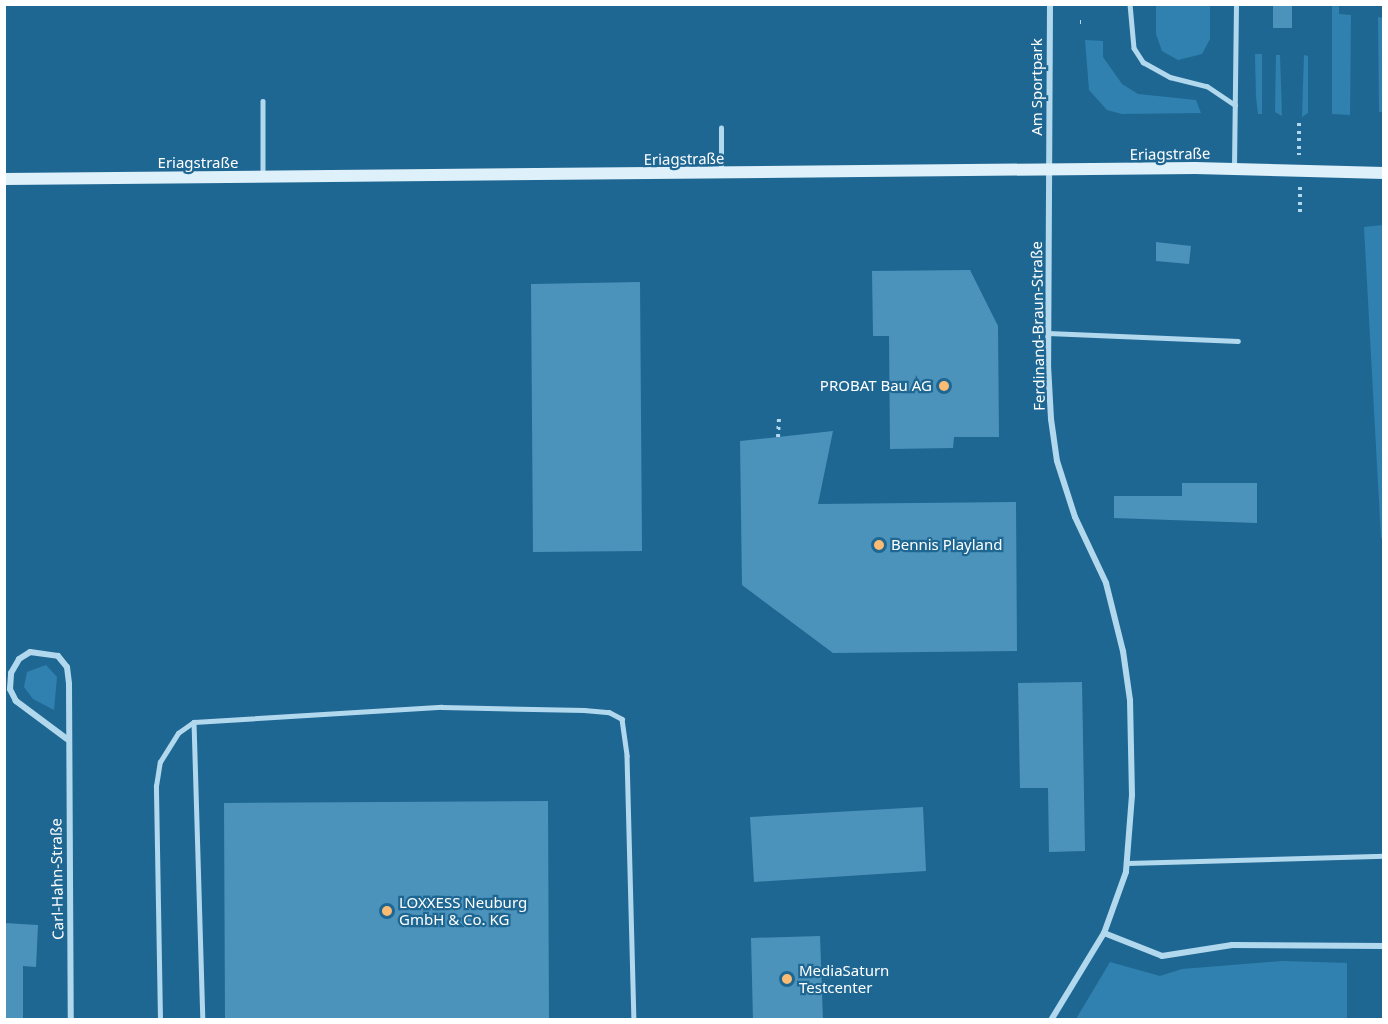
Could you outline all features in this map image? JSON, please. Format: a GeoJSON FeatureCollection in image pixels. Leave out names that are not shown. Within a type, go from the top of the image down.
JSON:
{"type":"FeatureCollection","features":[{"type":"Feature","properties":{"kind":"street","name":"Am Sportpark"},"geometry":{"type":"LineString","coordinates":[[1049,170],[1050,4]]}},
{"type":"Feature","properties":{"kind":"street","name":"Eriagstraße"},"geometry":{"type":"LineString","coordinates":[[4,179],[1234,168],[1383,173]]}},
{"type":"Feature","properties":{"kind":"street","name":"Ferdinand-Braun-Straße"},"geometry":{"type":"LineString","coordinates":[[1049,170],[1048,333],[1057,462],[1075,517],[1106,583],[1123,651],[1130,700],[1132,795],[1127,863],[1104,933],[1051,1020]]}},
{"type":"Feature","properties":{"kind":"street","name":"Carl-Hahn-Straße"},"geometry":{"type":"LineString","coordinates":[[67,739],[16,701],[10,689],[11,673],[19,659],[30,652],[58,656],[67,667],[71,1020]]}},
{"type":"Feature","properties":{"kind":"street"},"geometry":{"type":"LineString","coordinates":[[1104,933],[1162,956],[1233,945],[1383,946]]}},
{"type":"Feature","properties":{"kind":"lane"},"geometry":{"type":"LineString","coordinates":[[1130,4],[1134,48],[1143,62],[1170,76],[1207,86],[1235,105]]}},
{"type":"Feature","properties":{"kind":"lane"},"geometry":{"type":"LineString","coordinates":[[1234,168],[1236,4]]}},
{"type":"Feature","properties":{"kind":"lane"},"geometry":{"type":"LineString","coordinates":[[263,101],[263,177]]}},
{"type":"Feature","properties":{"kind":"lane"},"geometry":{"type":"LineString","coordinates":[[721,128],[721,174]]}},
{"type":"Feature","properties":{"kind":"lane"},"geometry":{"type":"LineString","coordinates":[[1048,333],[1238,341]]}},
{"type":"Feature","properties":{"kind":"lane"},"geometry":{"type":"LineString","coordinates":[[160,1020],[156,786],[160,762],[178,733],[194,722],[442,707],[584,710],[609,712],[622,719],[627,756],[634,1020]]}},
{"type":"Feature","properties":{"kind":"lane"},"geometry":{"type":"LineString","coordinates":[[194,722],[203,1020]]}},
{"type":"Feature","properties":{"kind":"lane"},"geometry":{"type":"LineString","coordinates":[[1127,863],[1383,856]]}},
{"type":"Feature","properties":{"kind":"path"},"geometry":{"type":"LineString","coordinates":[[778,418],[778,437]]}},
{"type":"Feature","properties":{"kind":"shaded area"},"geometry":{"type":"Polygon","coordinates":[[[1156,5],[1210,5],[1210,39],[1202,54],[1178,60],[1162,51],[1156,34],[1156,5]]]}},
{"type":"Feature","properties":{"kind":"shaded area"},"geometry":{"type":"Polygon","coordinates":[[[1332,5],[1339,5],[1339,14],[1351,15],[1350,115],[1332,114],[1332,5]]]}},
{"type":"Feature","properties":{"kind":"shaded area"},"geometry":{"type":"Polygon","coordinates":[[[1378,17],[1383,18],[1383,112],[1379,112],[1378,17]]]}},
{"type":"Feature","properties":{"kind":"shaded area"},"geometry":{"type":"Polygon","coordinates":[[[1085,40],[1103,41],[1103,57],[1122,84],[1138,94],[1196,100],[1201,113],[1122,114],[1107,110],[1089,90],[1085,40]]]}},
{"type":"Feature","properties":{"kind":"shaded area"},"geometry":{"type":"Polygon","coordinates":[[[1255,54],[1262,54],[1262,114],[1258,114],[1256,97],[1255,54]]]}},
{"type":"Feature","properties":{"kind":"shaded area"},"geometry":{"type":"Polygon","coordinates":[[[1276,55],[1280,55],[1282,116],[1275,112],[1276,55]]]}},
{"type":"Feature","properties":{"kind":"shaded area"},"geometry":{"type":"Polygon","coordinates":[[[1304,55],[1308,56],[1308,113],[1302,117],[1304,55]]]}},
{"type":"Feature","properties":{"kind":"shaded area"},"geometry":{"type":"Polygon","coordinates":[[[1383,225],[1384,538],[1381,538],[1364,227],[1383,225]]]}},
{"type":"Feature","properties":{"kind":"shaded area"},"geometry":{"type":"Polygon","coordinates":[[[46,665],[57,677],[54,710],[33,699],[24,687],[27,672],[46,665]]]}},
{"type":"Feature","properties":{"kind":"shaded area"},"geometry":{"type":"Polygon","coordinates":[[[1282,961],[1347,963],[1347,1019],[1076,1019],[1110,962],[1160,976],[1182,969],[1282,961]]]}},
{"type":"Feature","properties":{"kind":"building"},"geometry":{"type":"Polygon","coordinates":[[[1273,4],[1292,4],[1292,28],[1273,28],[1273,4]]]}},
{"type":"Feature","properties":{"kind":"building"},"geometry":{"type":"Polygon","coordinates":[[[1156,242],[1191,246],[1189,264],[1156,261],[1156,242]]]}},
{"type":"Feature","properties":{"kind":"building","name":"PROBAT Bau AG"},"geometry":{"type":"Polygon","coordinates":[[[970,270],[998,326],[999,437],[954,437],[953,448],[890,449],[889,336],[873,336],[872,271],[970,270]]]}},
{"type":"Feature","properties":{"kind":"building"},"geometry":{"type":"Polygon","coordinates":[[[640,282],[642,551],[533,552],[531,284],[640,282]]]}},
{"type":"Feature","properties":{"kind":"building","name":"Bennis Playland"},"geometry":{"type":"Polygon","coordinates":[[[833,431],[818,504],[1016,502],[1017,651],[833,653],[742,585],[740,441],[833,431]]]}},
{"type":"Feature","properties":{"kind":"building"},"geometry":{"type":"Polygon","coordinates":[[[1182,483],[1257,483],[1257,523],[1114,518],[1114,496],[1182,496],[1182,483]]]}},
{"type":"Feature","properties":{"kind":"building"},"geometry":{"type":"Polygon","coordinates":[[[1082,682],[1085,851],[1049,852],[1048,788],[1020,788],[1018,683],[1082,682]]]}},
{"type":"Feature","properties":{"kind":"building","name":"LOXXESS Neuburg GmbH & Co. KG"},"geometry":{"type":"Polygon","coordinates":[[[548,801],[549,1020],[225,1020],[224,803],[548,801]]]}},
{"type":"Feature","properties":{"kind":"building"},"geometry":{"type":"Polygon","coordinates":[[[923,807],[926,871],[754,882],[750,817],[923,807]]]}},
{"type":"Feature","properties":{"kind":"building"},"geometry":{"type":"Polygon","coordinates":[[[4,923],[38,925],[36,967],[23,966],[23,1020],[4,1020],[4,923]]]}},
{"type":"Feature","properties":{"kind":"building","name":"MediaSaturn Testcenter"},"geometry":{"type":"Polygon","coordinates":[[[820,936],[823,1020],[753,1020],[751,938],[820,936]]]}},
{"type":"Feature","properties":{"kind":"place","name":"PROBAT Bau AG"},"geometry":{"type":"Point","coordinates":[944,386]}},
{"type":"Feature","properties":{"kind":"place","name":"Bennis Playland"},"geometry":{"type":"Point","coordinates":[879,545]}},
{"type":"Feature","properties":{"kind":"place","name":"LOXXESS Neuburg GmbH & Co. KG"},"geometry":{"type":"Point","coordinates":[387,911]}},
{"type":"Feature","properties":{"kind":"place","name":"MediaSaturn Testcenter"},"geometry":{"type":"Point","coordinates":[787,979]}}]}
